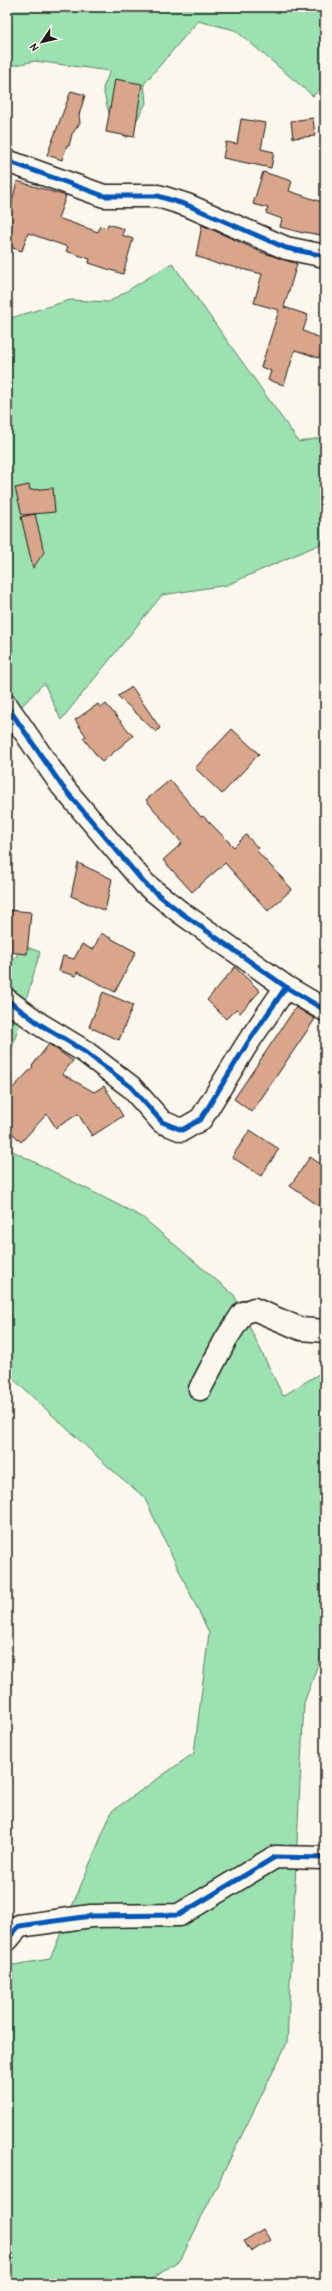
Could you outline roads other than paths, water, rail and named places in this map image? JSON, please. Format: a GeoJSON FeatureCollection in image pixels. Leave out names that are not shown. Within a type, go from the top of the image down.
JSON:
{"type":"FeatureCollection","features":[{"type":"Feature","properties":{"kind":"street"},"geometry":{"type":"LineString","coordinates":[[7,161],[104,196],[158,196],[187,205],[286,248],[325,256]]}},
{"type":"Feature","properties":{"kind":"street"},"geometry":{"type":"LineString","coordinates":[[7,706],[62,786],[145,884],[180,912],[286,987],[325,1010]]}},
{"type":"Feature","properties":{"kind":"street"},"geometry":{"type":"LineString","coordinates":[[7,1000],[41,1025],[84,1051],[130,1087],[162,1122],[182,1130],[201,1118],[247,1044],[286,987]]}},
{"type":"Feature","properties":{"kind":"street"},"geometry":{"type":"LineString","coordinates":[[200,1389],[226,1339],[243,1313],[254,1309],[301,1329],[325,1331]]}},
{"type":"Feature","properties":{"kind":"street"},"geometry":{"type":"LineString","coordinates":[[7,1940],[19,1926],[91,1916],[179,1915],[275,1857],[325,1858]]}}]}
